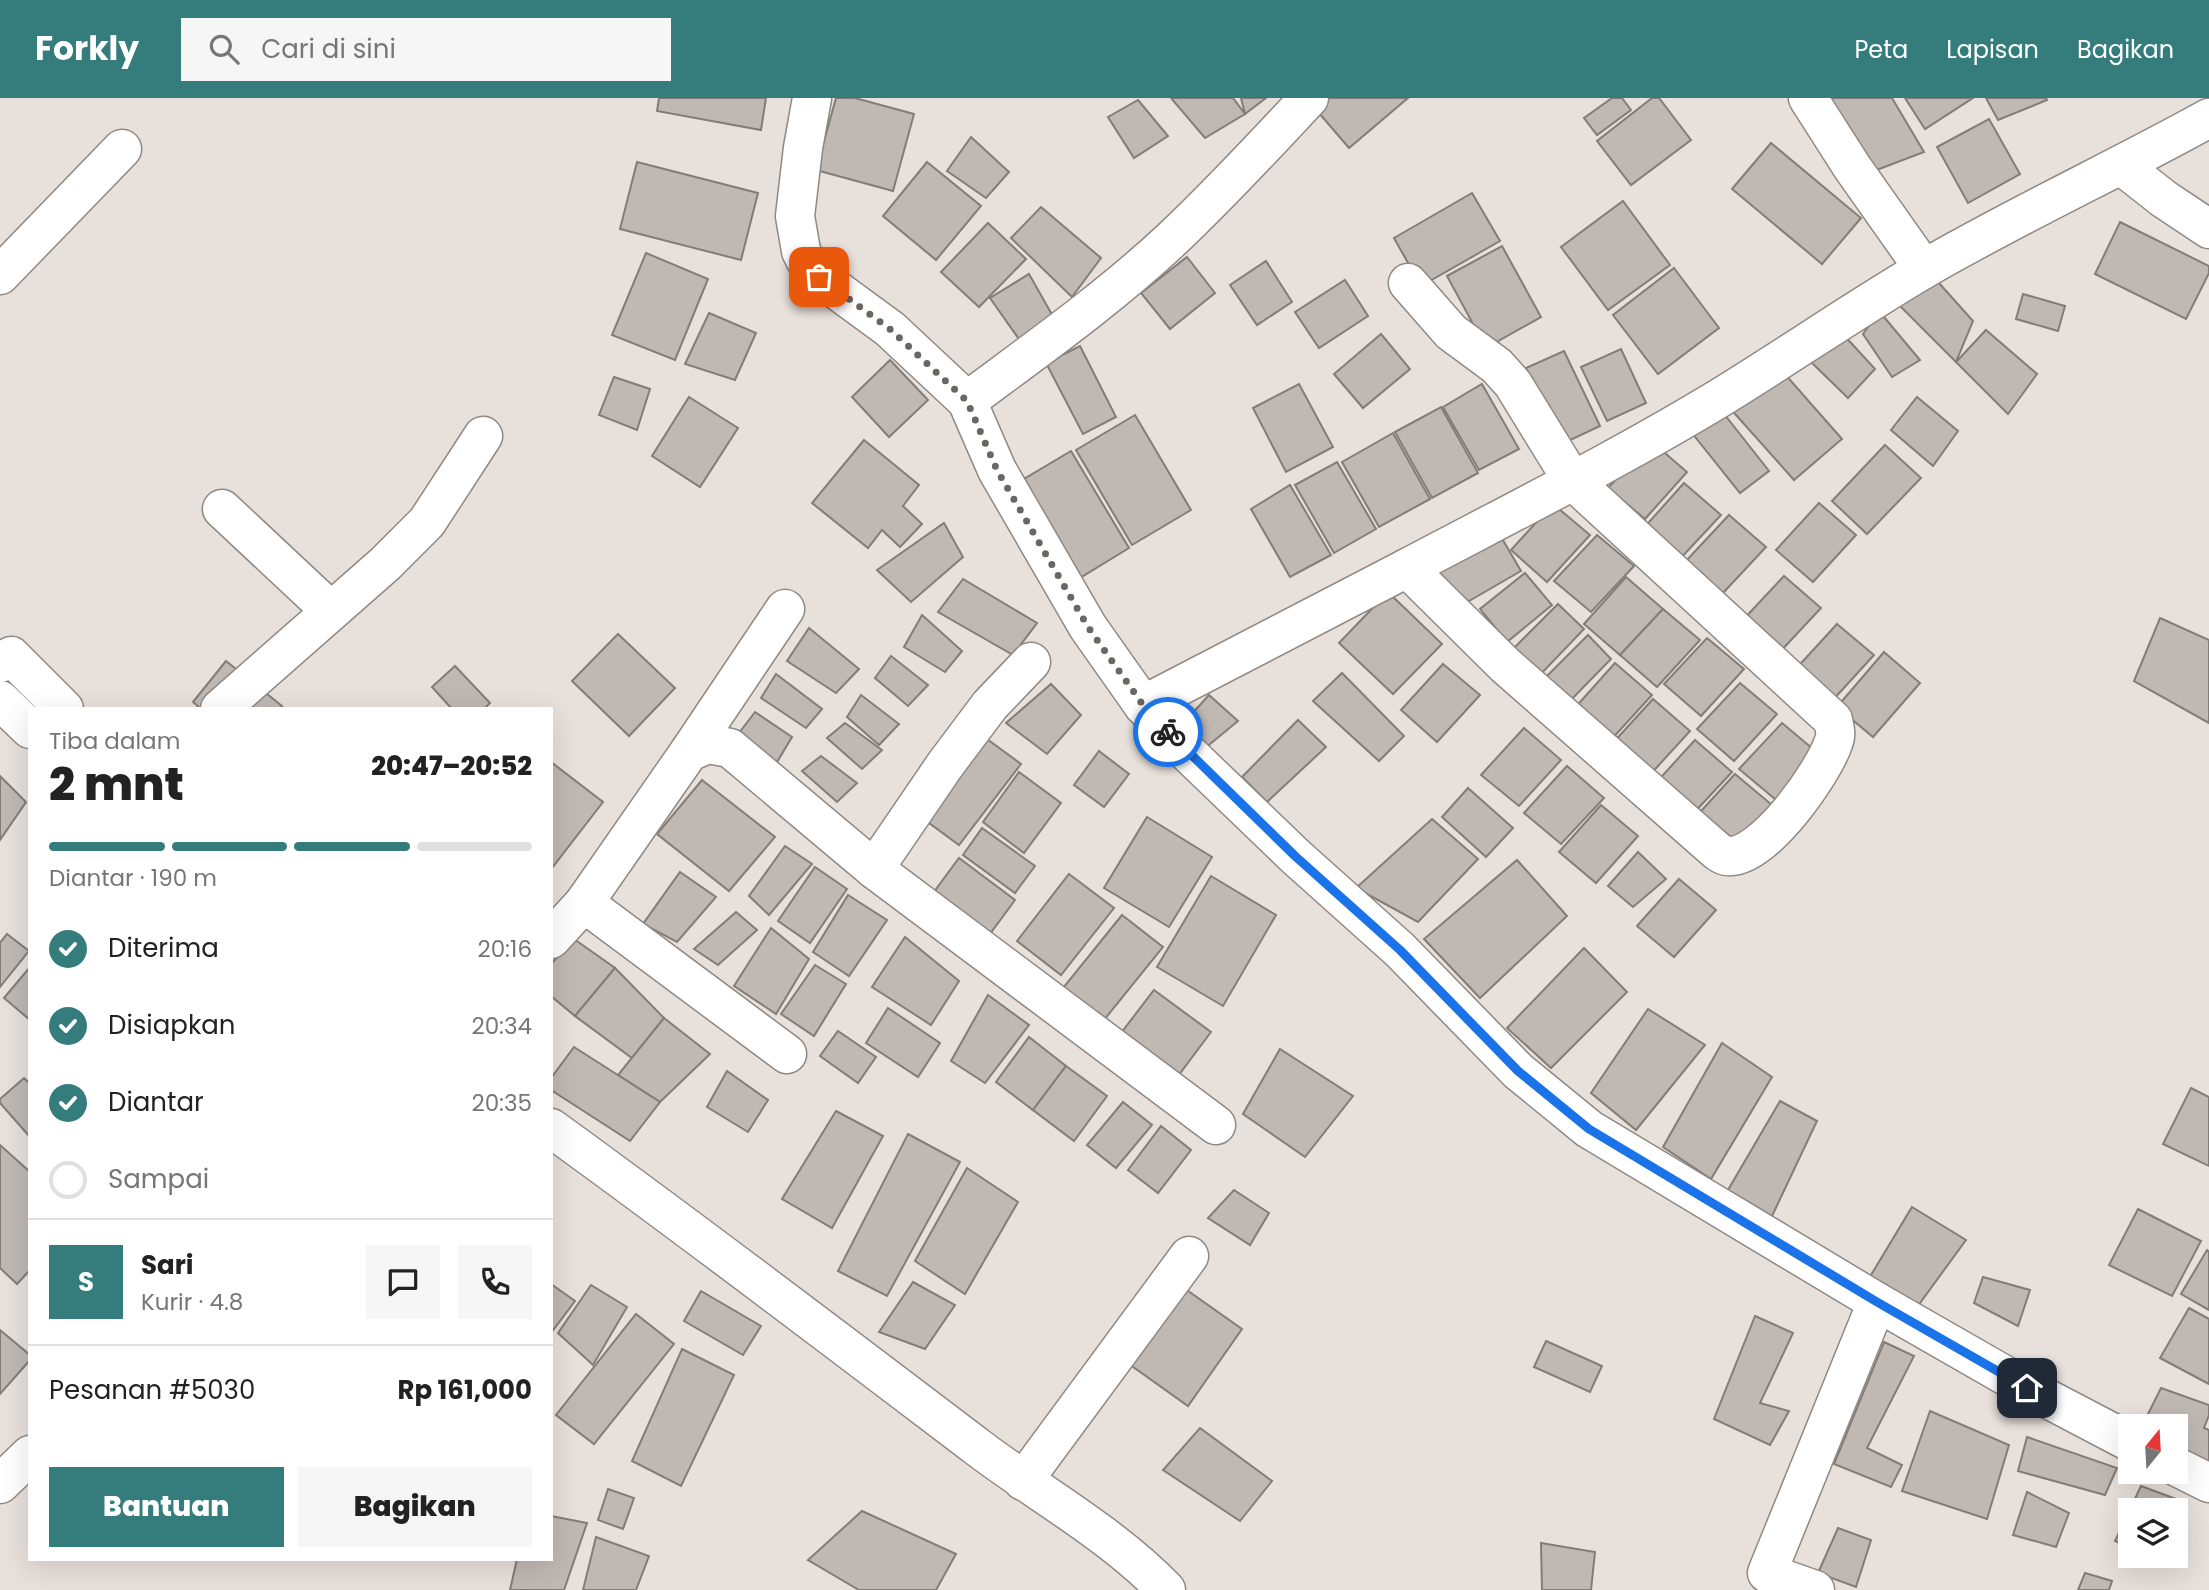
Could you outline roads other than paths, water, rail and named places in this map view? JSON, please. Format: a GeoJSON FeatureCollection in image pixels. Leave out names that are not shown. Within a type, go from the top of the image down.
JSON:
{"type":"FeatureCollection","features":[{"type":"Feature","properties":{"kind":"street"},"geometry":{"type":"LineString","coordinates":[[812,98],[795,216],[801,251],[808,265],[819,277],[890,329],[967,401],[997,470],[1088,627],[1143,705],[1188,753],[1286,847],[1400,950],[1518,1071],[1589,1129],[1877,1302],[2027,1388],[2118,1436]]}},
{"type":"Feature","properties":{"kind":"street"},"geometry":{"type":"LineString","coordinates":[[967,401],[1064,329],[1170,240],[1247,165],[1309,98]]}},
{"type":"Feature","properties":{"kind":"street"},"geometry":{"type":"LineString","coordinates":[[1808,98],[1852,167],[1924,269]]}},
{"type":"Feature","properties":{"kind":"street"},"geometry":{"type":"LineString","coordinates":[[1143,705],[1572,481],[1723,396],[1825,329],[1924,269],[2037,206],[2122,166],[2209,118]]}},
{"type":"Feature","properties":{"kind":"street"},"geometry":{"type":"LineString","coordinates":[[0,275],[122,149]]}},
{"type":"Feature","properties":{"kind":"street"},"geometry":{"type":"LineString","coordinates":[[2122,166],[2209,229]]}},
{"type":"Feature","properties":{"kind":"street"},"geometry":{"type":"LineString","coordinates":[[1408,282],[1451,332],[1497,366],[1513,384],[1572,481],[1833,720],[1836,738],[1804,796],[1761,842],[1748,851],[1727,856],[1717,852],[1505,665],[1408,568]]}},
{"type":"Feature","properties":{"kind":"street"},"geometry":{"type":"LineString","coordinates":[[222,707],[385,564],[427,522],[483,436]]}},
{"type":"Feature","properties":{"kind":"street"},"geometry":{"type":"LineString","coordinates":[[222,509],[331,611]]}},
{"type":"Feature","properties":{"kind":"street"},"geometry":{"type":"LineString","coordinates":[[553,937],[584,903],[785,609]]}},
{"type":"Feature","properties":{"kind":"street"},"geometry":{"type":"LineString","coordinates":[[0,663],[11,656],[62,707]]}},
{"type":"Feature","properties":{"kind":"street"},"geometry":{"type":"LineString","coordinates":[[874,869],[990,705],[1031,662]]}},
{"type":"Feature","properties":{"kind":"street"},"geometry":{"type":"LineString","coordinates":[[0,701],[28,727]]}},
{"type":"Feature","properties":{"kind":"street"},"geometry":{"type":"LineString","coordinates":[[689,752],[708,744],[730,748],[874,869],[1216,1125]]}},
{"type":"Feature","properties":{"kind":"street"},"geometry":{"type":"LineString","coordinates":[[584,903],[787,1054]]}},
{"type":"Feature","properties":{"kind":"street"},"geometry":{"type":"LineString","coordinates":[[553,1129],[707,1241],[1023,1482],[1086,1523],[1166,1590]]}},
{"type":"Feature","properties":{"kind":"street"},"geometry":{"type":"LineString","coordinates":[[1023,1482],[1189,1256]]}},
{"type":"Feature","properties":{"kind":"street"},"geometry":{"type":"LineString","coordinates":[[1815,1590],[1764,1581],[1877,1302]]}},
{"type":"Feature","properties":{"kind":"street"},"geometry":{"type":"LineString","coordinates":[[0,1484],[28,1457]]}},
{"type":"Feature","properties":{"kind":"street"},"geometry":{"type":"LineString","coordinates":[[2188,1472],[2209,1483]]}}]}
